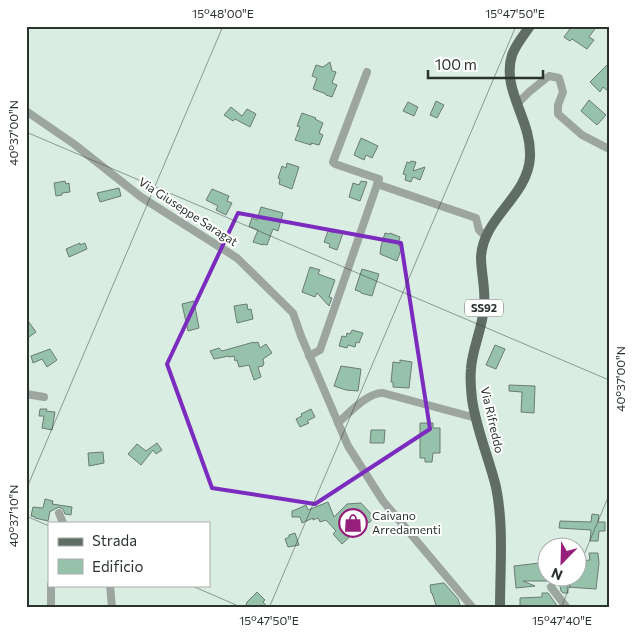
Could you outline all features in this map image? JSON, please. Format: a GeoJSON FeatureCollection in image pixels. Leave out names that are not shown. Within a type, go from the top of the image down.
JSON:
{"type":"FeatureCollection","features":[{"type":"Feature","properties":{"kind":"main road","name":"Via Rifreddo"},"geometry":{"type":"LineString","coordinates":[[500,608],[500,517],[496,487],[472,400],[471,368],[484,306],[482,244],[485,236],[508,202],[521,187],[527,174],[530,160],[528,130],[510,81],[511,62],[515,48],[530,26]]}},
{"type":"Feature","properties":{"kind":"street"},"geometry":{"type":"LineString","coordinates":[[367,72],[333,162],[334,164],[476,218],[479,230],[485,236]]}},
{"type":"Feature","properties":{"kind":"street"},"geometry":{"type":"LineString","coordinates":[[518,103],[549,76],[559,78],[563,92],[558,105],[558,114],[582,135],[609,149]]}},
{"type":"Feature","properties":{"kind":"street","name":"Via Giuseppe Saragat"},"geometry":{"type":"LineString","coordinates":[[26,111],[74,144],[140,197],[237,258],[292,313],[348,446],[383,501],[473,608]]}},
{"type":"Feature","properties":{"kind":"street"},"geometry":{"type":"LineString","coordinates":[[309,356],[320,350],[378,182]]}},
{"type":"Feature","properties":{"kind":"street"},"geometry":{"type":"LineString","coordinates":[[338,423],[369,396],[378,392],[476,418]]}},
{"type":"Feature","properties":{"kind":"street"},"geometry":{"type":"LineString","coordinates":[[26,394],[44,396]]}},
{"type":"Feature","properties":{"kind":"street"},"geometry":{"type":"LineString","coordinates":[[59,513],[63,522]]}},
{"type":"Feature","properties":{"kind":"street"},"geometry":{"type":"LineString","coordinates":[[51,586],[51,608]]}},
{"type":"Feature","properties":{"kind":"street"},"geometry":{"type":"LineString","coordinates":[[110,586],[112,608]]}},
{"type":"Feature","properties":{"kind":"street"},"geometry":{"type":"LineString","coordinates":[[551,587],[566,608]]}},
{"type":"Feature","properties":{"kind":"highlighted area"},"geometry":{"type":"Polygon","coordinates":[[[238,213],[401,243],[430,429],[315,504],[212,488],[167,364],[238,213]]]}},
{"type":"Feature","properties":{"kind":"building"},"geometry":{"type":"Polygon","coordinates":[[[572,26],[597,26],[589,37],[594,40],[587,49],[572,39],[570,41],[564,37],[572,26]]]}},
{"type":"Feature","properties":{"kind":"building"},"geometry":{"type":"Polygon","coordinates":[[[330,62],[332,71],[336,72],[332,83],[337,85],[332,97],[313,89],[317,78],[312,76],[316,65],[323,67],[330,62]]]}},
{"type":"Feature","properties":{"kind":"building"},"geometry":{"type":"Polygon","coordinates":[[[609,63],[609,92],[603,87],[600,92],[590,82],[609,63]]]}},
{"type":"Feature","properties":{"kind":"building"},"geometry":{"type":"Polygon","coordinates":[[[589,100],[606,115],[597,125],[581,111],[589,100]]]}},
{"type":"Feature","properties":{"kind":"building"},"geometry":{"type":"Polygon","coordinates":[[[436,101],[444,105],[437,118],[430,115],[436,101]]]}},
{"type":"Feature","properties":{"kind":"building"},"geometry":{"type":"Polygon","coordinates":[[[408,102],[418,107],[414,116],[403,111],[408,102]]]}},
{"type":"Feature","properties":{"kind":"building"},"geometry":{"type":"Polygon","coordinates":[[[231,107],[242,116],[247,109],[256,114],[250,127],[235,119],[233,121],[224,115],[231,107]]]}},
{"type":"Feature","properties":{"kind":"building"},"geometry":{"type":"Polygon","coordinates":[[[302,113],[316,118],[323,123],[319,133],[323,135],[319,145],[311,143],[311,145],[295,140],[300,127],[297,126],[302,113]]]}},
{"type":"Feature","properties":{"kind":"building"},"geometry":{"type":"Polygon","coordinates":[[[361,138],[378,146],[372,158],[366,155],[364,160],[354,155],[361,138]]]}},
{"type":"Feature","properties":{"kind":"building"},"geometry":{"type":"Polygon","coordinates":[[[411,161],[416,162],[413,171],[425,167],[420,180],[413,177],[411,182],[405,180],[406,175],[403,174],[407,162],[410,163],[411,161]]]}},
{"type":"Feature","properties":{"kind":"building"},"geometry":{"type":"Polygon","coordinates":[[[287,163],[299,167],[292,189],[279,184],[280,179],[278,178],[282,166],[286,168],[287,163]]]}},
{"type":"Feature","properties":{"kind":"building"},"geometry":{"type":"Polygon","coordinates":[[[65,181],[66,184],[69,183],[70,192],[56,196],[54,183],[65,181]]]}},
{"type":"Feature","properties":{"kind":"building"},"geometry":{"type":"Polygon","coordinates":[[[361,181],[367,182],[360,201],[349,197],[353,183],[359,185],[361,181]]]}},
{"type":"Feature","properties":{"kind":"building"},"geometry":{"type":"Polygon","coordinates":[[[119,188],[121,196],[100,202],[97,193],[119,188]]]}},
{"type":"Feature","properties":{"kind":"building"},"geometry":{"type":"Polygon","coordinates":[[[212,189],[229,196],[227,201],[232,203],[226,215],[216,210],[218,206],[206,200],[212,189]]]}},
{"type":"Feature","properties":{"kind":"building"},"geometry":{"type":"Polygon","coordinates":[[[261,207],[283,213],[278,231],[273,229],[267,245],[253,242],[258,230],[249,226],[252,218],[257,220],[261,207]]]}},
{"type":"Feature","properties":{"kind":"building"},"geometry":{"type":"Polygon","coordinates":[[[328,231],[343,233],[337,250],[329,247],[330,244],[324,242],[328,231]]]}},
{"type":"Feature","properties":{"kind":"building"},"geometry":{"type":"Polygon","coordinates":[[[385,233],[400,237],[398,245],[402,247],[397,261],[380,254],[385,233]]]}},
{"type":"Feature","properties":{"kind":"building"},"geometry":{"type":"Polygon","coordinates":[[[80,243],[80,245],[85,243],[87,249],[69,257],[66,249],[80,243]]]}},
{"type":"Feature","properties":{"kind":"building"},"geometry":{"type":"Polygon","coordinates":[[[310,267],[320,270],[318,274],[335,280],[329,297],[332,298],[329,306],[317,293],[315,297],[302,292],[310,267]]]}},
{"type":"Feature","properties":{"kind":"building"},"geometry":{"type":"Polygon","coordinates":[[[362,269],[379,274],[372,296],[355,290],[362,269]]]}},
{"type":"Feature","properties":{"kind":"building"},"geometry":{"type":"Polygon","coordinates":[[[194,301],[199,328],[188,331],[182,304],[194,301]]]}},
{"type":"Feature","properties":{"kind":"building"},"geometry":{"type":"Polygon","coordinates":[[[247,304],[248,310],[251,309],[253,319],[237,323],[234,306],[247,304]]]}},
{"type":"Feature","properties":{"kind":"building"},"geometry":{"type":"Polygon","coordinates":[[[26,318],[36,332],[29,337],[26,334],[26,318]]]}},
{"type":"Feature","properties":{"kind":"building"},"geometry":{"type":"Polygon","coordinates":[[[352,330],[363,333],[359,343],[356,342],[355,347],[348,345],[347,348],[339,346],[342,336],[346,337],[347,333],[350,334],[352,330]]]}},
{"type":"Feature","properties":{"kind":"building"},"geometry":{"type":"Polygon","coordinates":[[[258,342],[260,348],[266,344],[272,353],[263,359],[263,366],[258,367],[261,377],[254,380],[249,365],[239,367],[234,356],[214,359],[210,351],[219,348],[222,351],[258,342]]]}},
{"type":"Feature","properties":{"kind":"building"},"geometry":{"type":"Polygon","coordinates":[[[495,345],[505,349],[496,369],[486,365],[495,345]]]}},
{"type":"Feature","properties":{"kind":"building"},"geometry":{"type":"Polygon","coordinates":[[[50,349],[57,360],[47,367],[42,359],[33,363],[31,356],[50,349]]]}},
{"type":"Feature","properties":{"kind":"building"},"geometry":{"type":"Polygon","coordinates":[[[400,360],[412,362],[409,388],[393,387],[393,382],[391,382],[393,362],[400,363],[400,360]]]}},
{"type":"Feature","properties":{"kind":"building"},"geometry":{"type":"Polygon","coordinates":[[[341,366],[361,369],[358,391],[334,386],[341,366]]]}},
{"type":"Feature","properties":{"kind":"building"},"geometry":{"type":"Polygon","coordinates":[[[509,385],[535,386],[534,413],[521,412],[522,392],[509,391],[509,385]]]}},
{"type":"Feature","properties":{"kind":"building"},"geometry":{"type":"Polygon","coordinates":[[[40,409],[55,412],[52,430],[42,428],[44,416],[39,416],[40,409]]]}},
{"type":"Feature","properties":{"kind":"building"},"geometry":{"type":"Polygon","coordinates":[[[311,409],[315,417],[307,421],[309,423],[300,427],[296,419],[311,409]]]}},
{"type":"Feature","properties":{"kind":"building"},"geometry":{"type":"Polygon","coordinates":[[[420,423],[433,423],[433,428],[440,428],[440,453],[433,453],[432,462],[425,462],[425,458],[420,458],[420,423]]]}},
{"type":"Feature","properties":{"kind":"building"},"geometry":{"type":"Polygon","coordinates":[[[371,430],[385,430],[384,443],[370,443],[371,430]]]}},
{"type":"Feature","properties":{"kind":"building"},"geometry":{"type":"Polygon","coordinates":[[[157,443],[162,450],[156,454],[153,450],[141,465],[128,454],[137,444],[146,451],[157,443]]]}},
{"type":"Feature","properties":{"kind":"building"},"geometry":{"type":"Polygon","coordinates":[[[103,452],[104,463],[89,466],[88,453],[103,452]]]}},
{"type":"Feature","properties":{"kind":"building"},"geometry":{"type":"Polygon","coordinates":[[[45,499],[53,501],[52,504],[72,507],[71,515],[65,514],[63,509],[59,507],[50,511],[48,521],[31,516],[33,507],[43,508],[45,499]]]}},
{"type":"Feature","properties":{"kind":"building"},"geometry":{"type":"Polygon","coordinates":[[[328,502],[334,517],[347,504],[361,503],[374,517],[342,544],[333,534],[336,531],[326,520],[320,522],[318,518],[313,520],[313,518],[302,523],[300,517],[292,517],[292,511],[306,505],[308,510],[328,502]]]}},
{"type":"Feature","properties":{"kind":"building"},"geometry":{"type":"Polygon","coordinates":[[[592,514],[599,515],[598,522],[605,522],[605,531],[599,531],[598,541],[590,541],[591,530],[559,528],[560,521],[591,522],[592,514]]]}},
{"type":"Feature","properties":{"kind":"building"},"geometry":{"type":"Polygon","coordinates":[[[295,533],[299,545],[288,547],[285,539],[295,533]]]}},
{"type":"Feature","properties":{"kind":"building"},"geometry":{"type":"Polygon","coordinates":[[[589,553],[598,553],[599,563],[596,589],[567,587],[568,593],[563,593],[560,586],[588,586],[588,560],[590,560],[589,553]]]}},
{"type":"Feature","properties":{"kind":"building"},"geometry":{"type":"Polygon","coordinates":[[[538,563],[538,581],[523,581],[535,586],[516,588],[514,566],[538,563]]]}},
{"type":"Feature","properties":{"kind":"building"},"geometry":{"type":"Polygon","coordinates":[[[444,583],[458,599],[460,605],[452,608],[437,608],[430,585],[444,583]]]}},
{"type":"Feature","properties":{"kind":"building"},"geometry":{"type":"Polygon","coordinates":[[[257,592],[265,600],[263,602],[268,608],[248,608],[247,602],[257,592]]]}},
{"type":"Feature","properties":{"kind":"building"},"geometry":{"type":"Polygon","coordinates":[[[542,593],[548,593],[558,607],[520,608],[520,598],[542,597],[542,593]]]}},
{"type":"Feature","properties":{"kind":"place","name":"Caivano Arredamenti"},"geometry":{"type":"Point","coordinates":[353,523]}}]}
